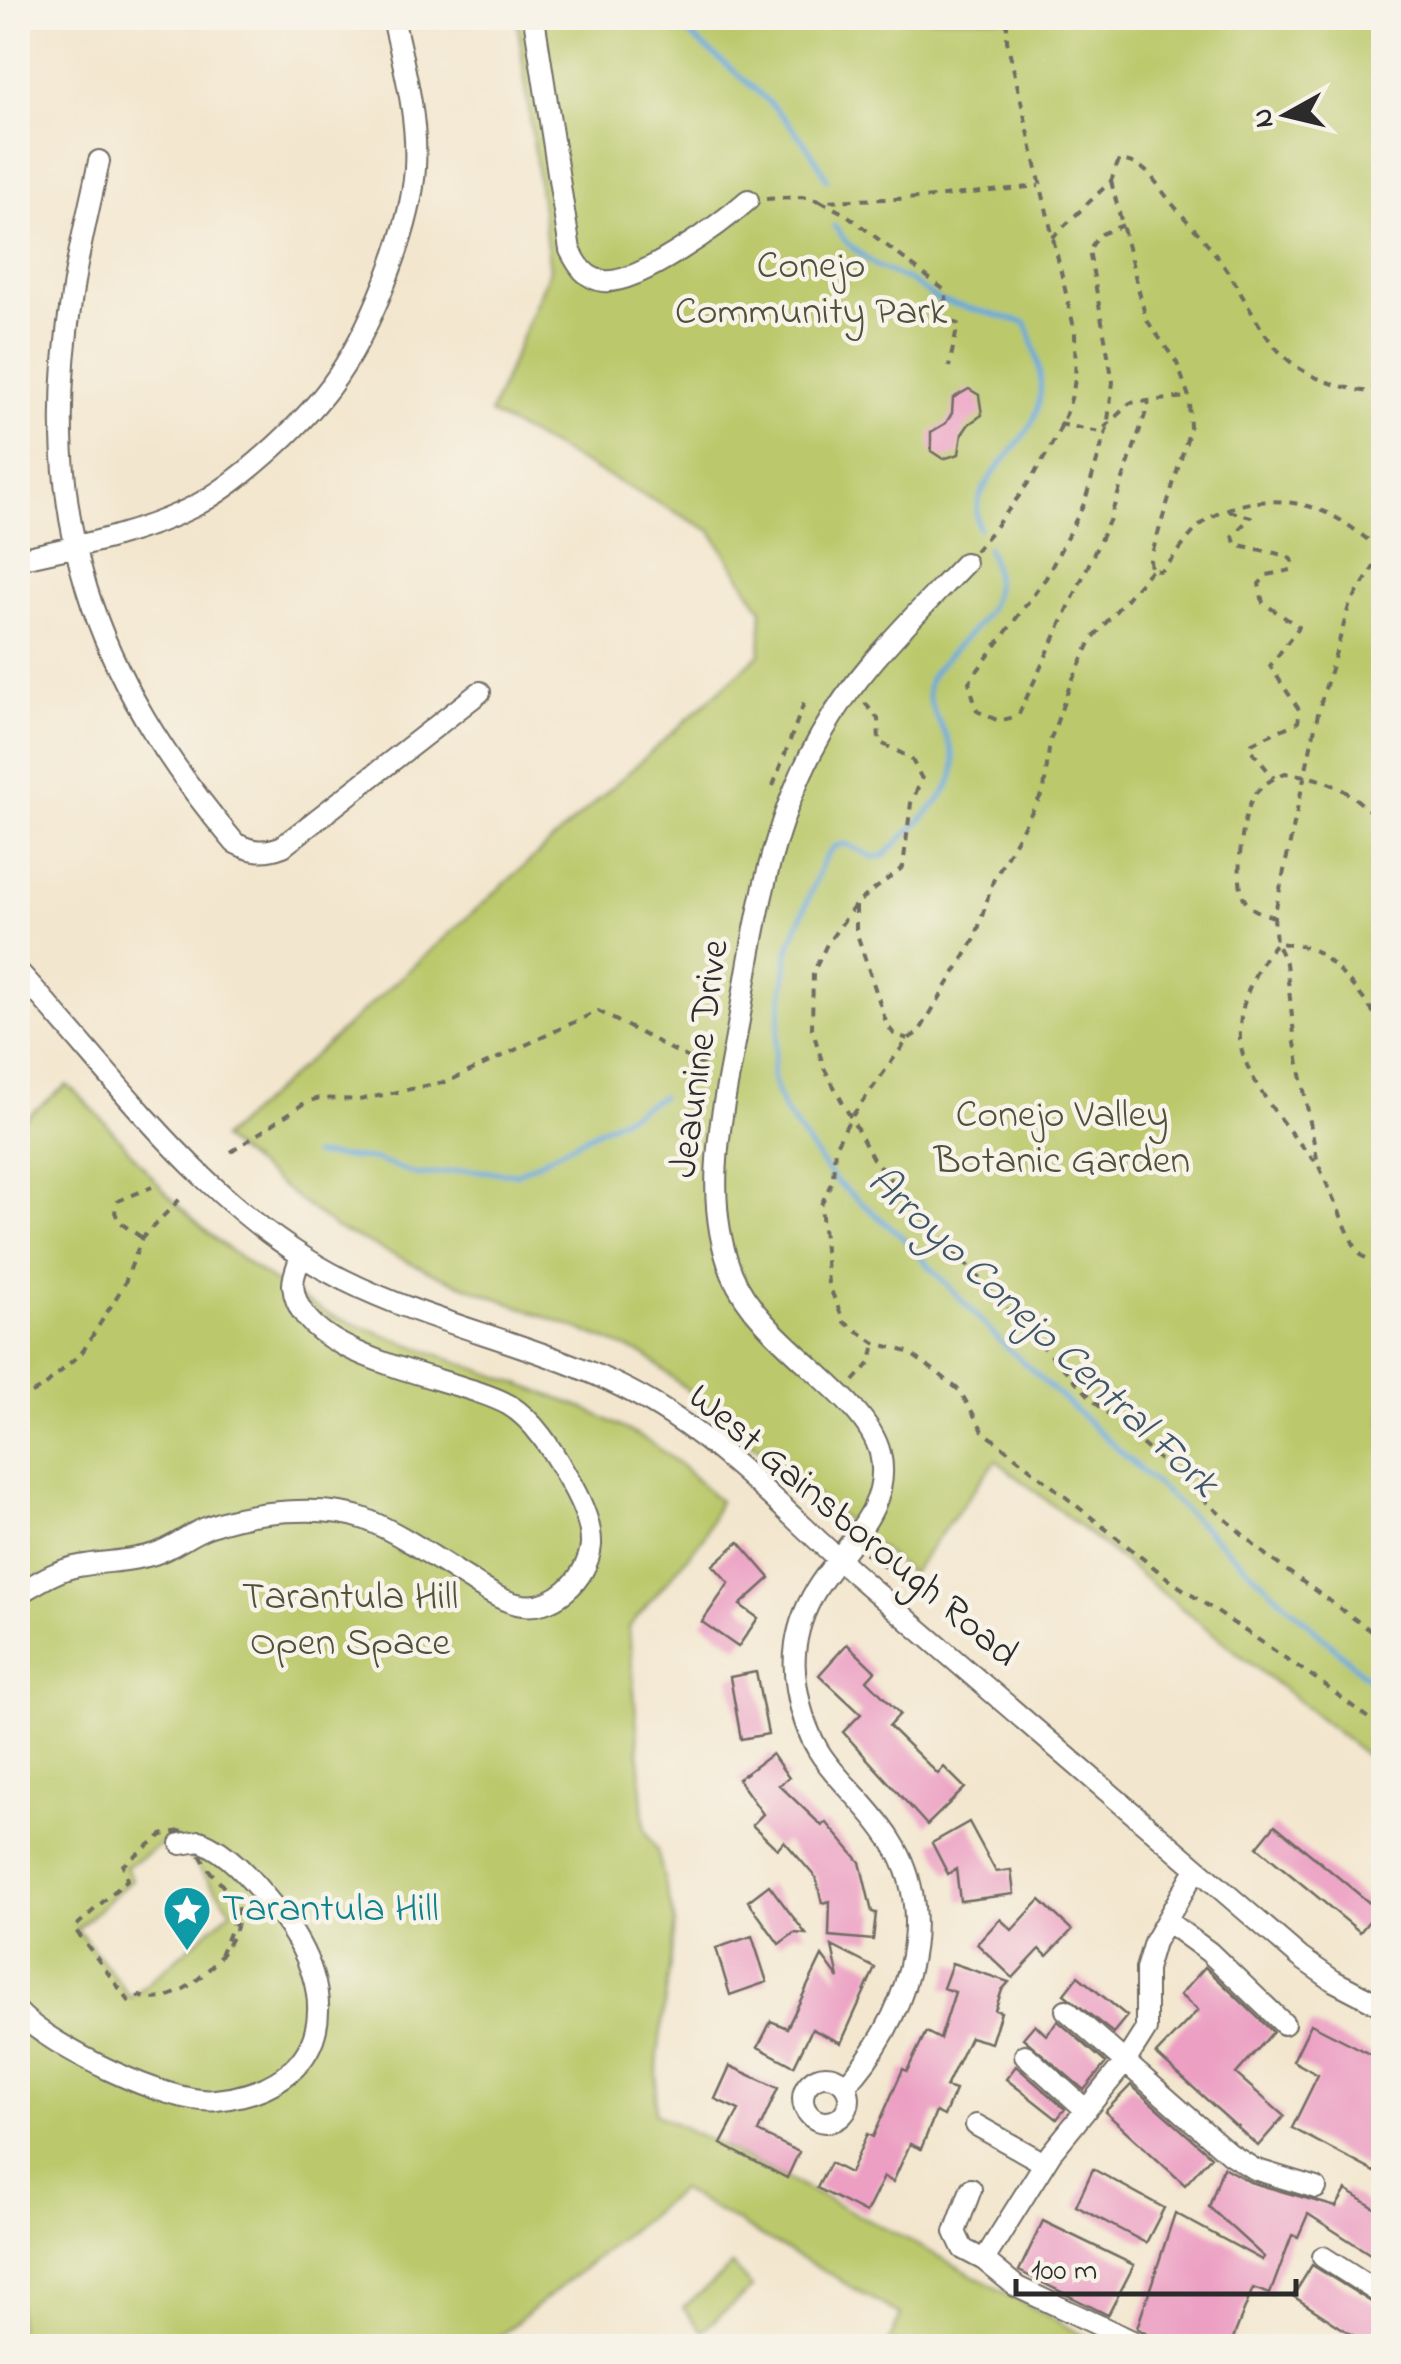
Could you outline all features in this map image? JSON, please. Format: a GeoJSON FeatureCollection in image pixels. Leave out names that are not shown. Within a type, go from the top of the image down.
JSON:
{"type":"FeatureCollection","features":[{"type":"Feature","properties":{"kind":"street"},"geometry":{"type":"LineString","coordinates":[[18,559],[113,539],[196,506],[248,472],[328,390],[386,276],[414,183],[415,128],[393,18]]}},
{"type":"Feature","properties":{"kind":"street"},"geometry":{"type":"LineString","coordinates":[[534,18],[570,250],[588,275],[603,281],[622,280],[640,272],[724,221],[748,200]]}},
{"type":"Feature","properties":{"kind":"street"},"geometry":{"type":"LineString","coordinates":[[99,161],[72,294],[63,374],[63,449],[75,547],[98,629],[123,684],[159,745],[235,842],[246,849],[271,851],[480,692]]}},
{"type":"Feature","properties":{"kind":"street","name":"Jeaunine Drive"},"geometry":{"type":"LineString","coordinates":[[846,2086],[864,2066],[906,1983],[916,1932],[911,1881],[893,1842],[868,1809],[834,1777],[816,1750],[796,1685],[795,1647],[802,1618],[818,1586],[877,1504],[882,1481],[879,1451],[868,1427],[767,1329],[732,1274],[723,1242],[716,1182],[718,1141],[769,862],[799,780],[820,736],[870,662],[965,563]]}},
{"type":"Feature","properties":{"kind":"street","name":"West Gainsborough Road"},"geometry":{"type":"LineString","coordinates":[[18,971],[199,1175],[240,1213],[301,1256],[346,1281],[574,1366],[671,1414],[844,1551],[1301,1958],[1334,1981],[1384,2007]]}},
{"type":"Feature","properties":{"kind":"street"},"geometry":{"type":"LineString","coordinates":[[18,1594],[47,1576],[76,1566],[155,1554],[211,1525],[324,1510],[364,1520],[394,1534],[496,1596],[518,1605],[534,1606],[552,1600],[571,1587],[584,1571],[591,1535],[577,1492],[540,1434],[513,1408],[490,1396],[365,1357],[342,1346],[302,1310],[293,1286],[301,1256]]}},
{"type":"Feature","properties":{"kind":"street"},"geometry":{"type":"LineString","coordinates":[[18,2012],[28,2024],[67,2049],[184,2097],[215,2100],[266,2087],[290,2070],[309,2049],[318,2027],[320,2004],[310,1967],[282,1918],[228,1858],[210,1845],[187,1843]]}},
{"type":"Feature","properties":{"kind":"street"},"geometry":{"type":"LineString","coordinates":[[984,2260],[1044,2163],[1125,2062],[1146,2028],[1146,1969],[1154,1942],[1196,1868]]}},
{"type":"Feature","properties":{"kind":"street"},"geometry":{"type":"LineString","coordinates":[[1168,1922],[1208,1952],[1284,2024]]}},
{"type":"Feature","properties":{"kind":"street"},"geometry":{"type":"LineString","coordinates":[[1066,2010],[1230,2154],[1254,2169],[1316,2188]]}},
{"type":"Feature","properties":{"kind":"street"},"geometry":{"type":"LineString","coordinates":[[1025,2055],[1086,2109]]}},
{"type":"Feature","properties":{"kind":"street"},"geometry":{"type":"LineString","coordinates":[[976,2125],[1044,2163]]}},
{"type":"Feature","properties":{"kind":"street"},"geometry":{"type":"LineString","coordinates":[[971,2190],[956,2232],[963,2248],[1017,2287],[1143,2346]]}},
{"type":"Feature","properties":{"kind":"street"},"geometry":{"type":"LineString","coordinates":[[1323,2257],[1384,2296]]}},
{"type":"Feature","properties":{"kind":"path"},"geometry":{"type":"LineString","coordinates":[[965,563],[1010,511],[1045,455],[1075,378],[1075,332],[1007,41],[1007,18]]}},
{"type":"Feature","properties":{"kind":"path"},"geometry":{"type":"LineString","coordinates":[[1052,238],[1111,181],[1119,160],[1145,166],[1187,223],[1212,248],[1265,338],[1288,360],[1332,386],[1368,392],[1384,378]]}},
{"type":"Feature","properties":{"kind":"path"},"geometry":{"type":"LineString","coordinates":[[1111,181],[1146,319],[1176,363],[1189,396],[1190,429],[1150,560],[1151,570],[1092,639],[1070,685],[1050,742],[1044,790],[993,881],[975,940],[919,1032],[908,1039],[850,1118],[835,1147],[833,1179],[821,1205],[828,1283],[844,1322],[875,1343],[908,1352],[938,1373],[960,1391],[983,1432],[1171,1580],[1384,1730]]}},
{"type":"Feature","properties":{"kind":"path"},"geometry":{"type":"LineString","coordinates":[[748,200],[924,198],[1040,186]]}},
{"type":"Feature","properties":{"kind":"path"},"geometry":{"type":"LineString","coordinates":[[820,201],[852,218],[947,292],[942,317],[958,324],[949,367]]}},
{"type":"Feature","properties":{"kind":"path"},"geometry":{"type":"LineString","coordinates":[[1123,226],[1100,235],[1089,250],[1113,382],[1107,428],[1084,504],[1046,578],[969,682],[977,711],[1000,721],[1018,716],[1109,521],[1150,403]]}},
{"type":"Feature","properties":{"kind":"path"},"geometry":{"type":"LineString","coordinates":[[1060,424],[1100,432],[1130,403],[1189,396]]}},
{"type":"Feature","properties":{"kind":"path"},"geometry":{"type":"LineString","coordinates":[[1151,570],[1160,571],[1171,562],[1186,537],[1207,520],[1226,510],[1266,500],[1291,502],[1337,518],[1383,551],[1350,606],[1319,709],[1274,917],[1276,944],[1286,963],[1295,1044],[1318,1164]]}},
{"type":"Feature","properties":{"kind":"path"},"geometry":{"type":"LineString","coordinates":[[1226,510],[1251,517],[1233,535],[1234,544],[1288,556],[1293,562],[1291,570],[1267,574],[1259,584],[1263,603],[1299,628],[1270,666],[1300,711],[1298,722],[1252,743],[1251,750],[1274,778]]}},
{"type":"Feature","properties":{"kind":"path"},"geometry":{"type":"LineString","coordinates":[[850,690],[875,712],[879,742],[911,758],[922,779],[912,803],[903,867],[856,904],[813,973],[812,1028],[824,1068],[873,1159],[1097,1404],[1268,1556],[1384,1640]]}},
{"type":"Feature","properties":{"kind":"path"},"geometry":{"type":"LineString","coordinates":[[772,790],[805,700]]}},
{"type":"Feature","properties":{"kind":"path"},"geometry":{"type":"LineString","coordinates":[[1274,917],[1254,911],[1243,897],[1245,812],[1256,792],[1285,773],[1324,778],[1350,794],[1384,825]]}},
{"type":"Feature","properties":{"kind":"path"},"geometry":{"type":"LineString","coordinates":[[856,904],[856,932],[887,1025],[894,1034],[908,1039]]}},
{"type":"Feature","properties":{"kind":"path"},"geometry":{"type":"LineString","coordinates":[[1276,944],[1316,952],[1369,1004],[1384,1028]]}},
{"type":"Feature","properties":{"kind":"path"},"geometry":{"type":"LineString","coordinates":[[1276,944],[1246,998],[1240,1024],[1242,1050],[1251,1074],[1318,1164],[1353,1243],[1362,1256],[1384,1268]]}},
{"type":"Feature","properties":{"kind":"path"},"geometry":{"type":"LineString","coordinates":[[231,1152],[306,1102],[320,1098],[359,1100],[450,1081],[598,1011],[700,1064],[712,1062],[715,1044]]}},
{"type":"Feature","properties":{"kind":"path"},"geometry":{"type":"LineString","coordinates":[[142,1238],[119,1222],[115,1212],[118,1201],[152,1187]]}},
{"type":"Feature","properties":{"kind":"path"},"geometry":{"type":"LineString","coordinates":[[18,1401],[45,1386],[83,1351],[124,1285],[142,1238],[181,1198]]}},
{"type":"Feature","properties":{"kind":"path"},"geometry":{"type":"LineString","coordinates":[[839,1396],[871,1362],[875,1343]]}},
{"type":"Feature","properties":{"kind":"path"},"geometry":{"type":"LineString","coordinates":[[844,1551],[941,1609]]}},
{"type":"Feature","properties":{"kind":"path"},"geometry":{"type":"LineString","coordinates":[[172,1832],[186,1834],[187,1843],[234,1902],[237,1914],[231,1942],[220,1958],[175,1995],[149,2001],[140,1996],[129,2001],[74,1928],[127,1880],[123,1865],[137,1853],[172,1832]]}},
{"type":"Feature","properties":{"kind":"green space"},"geometry":{"type":"Polygon","coordinates":[[[517,18],[1383,18],[1383,1769],[996,1460],[911,1574],[645,1355],[440,1276],[335,1228],[221,1139],[760,654],[762,610],[711,531],[490,414],[550,269],[517,18]]]}},
{"type":"Feature","properties":{"kind":"green space","name":"Tarantula Hill Open Space"},"geometry":{"type":"Polygon","coordinates":[[[67,1085],[181,1208],[271,1280],[330,1315],[584,1408],[648,1441],[719,1501],[703,1538],[629,1627],[645,1830],[657,1850],[675,1923],[658,2055],[655,2113],[910,2241],[1103,2346],[887,2346],[901,2315],[680,2190],[487,2346],[18,2346],[18,1123],[67,1085]],[[174,1837],[126,1867],[132,1879],[77,1929],[131,1998],[232,1910],[174,1837]]]}},
{"type":"Feature","properties":{"kind":"green space"},"geometry":{"type":"Polygon","coordinates":[[[733,2265],[752,2288],[702,2331],[683,2308],[733,2265]]]}},
{"type":"Feature","properties":{"kind":"building"},"geometry":{"type":"Polygon","coordinates":[[[969,389],[979,395],[982,415],[962,434],[959,454],[943,459],[931,451],[931,432],[946,423],[952,413],[953,398],[969,389]]]}},
{"type":"Feature","properties":{"kind":"building"},"geometry":{"type":"Polygon","coordinates":[[[739,1542],[770,1578],[740,1605],[758,1618],[738,1647],[702,1622],[729,1583],[713,1565],[739,1542]]]}},
{"type":"Feature","properties":{"kind":"building"},"geometry":{"type":"Polygon","coordinates":[[[847,1644],[875,1671],[867,1680],[900,1714],[889,1726],[938,1774],[944,1767],[965,1788],[927,1825],[843,1732],[861,1714],[819,1675],[847,1644]]]}},
{"type":"Feature","properties":{"kind":"building"},"geometry":{"type":"Polygon","coordinates":[[[756,1672],[768,1734],[741,1739],[730,1677],[756,1672]]]}},
{"type":"Feature","properties":{"kind":"building"},"geometry":{"type":"Polygon","coordinates":[[[772,1754],[789,1778],[779,1785],[822,1826],[826,1822],[860,1862],[872,1912],[876,1913],[873,1940],[829,1936],[830,1901],[822,1903],[816,1878],[784,1841],[777,1849],[752,1825],[763,1814],[738,1779],[772,1754]]]}},
{"type":"Feature","properties":{"kind":"building"},"geometry":{"type":"Polygon","coordinates":[[[969,1822],[996,1872],[1011,1870],[1014,1894],[960,1901],[956,1869],[948,1874],[932,1843],[969,1822]]]}},
{"type":"Feature","properties":{"kind":"building"},"geometry":{"type":"Polygon","coordinates":[[[1275,1825],[1378,1910],[1360,1932],[1257,1847],[1275,1825]]]}},
{"type":"Feature","properties":{"kind":"building"},"geometry":{"type":"Polygon","coordinates":[[[769,1885],[806,1934],[794,1933],[779,1944],[748,1901],[769,1885]]]}},
{"type":"Feature","properties":{"kind":"building"},"geometry":{"type":"Polygon","coordinates":[[[1040,1900],[1072,1930],[1047,1956],[1040,1949],[1013,1978],[977,1944],[1000,1919],[1012,1930],[1040,1900]]]}},
{"type":"Feature","properties":{"kind":"building"},"geometry":{"type":"Polygon","coordinates":[[[752,1936],[767,1982],[730,1995],[716,1948],[752,1936]]]}},
{"type":"Feature","properties":{"kind":"building"},"geometry":{"type":"Polygon","coordinates":[[[832,1946],[875,1968],[841,2043],[812,2029],[794,2066],[758,2047],[771,2021],[787,2028],[822,1956],[839,1979],[832,1946]]]}},
{"type":"Feature","properties":{"kind":"building"},"geometry":{"type":"Polygon","coordinates":[[[952,1963],[1009,1982],[995,2010],[1001,2012],[991,2043],[970,2037],[946,2087],[955,2090],[944,2116],[936,2112],[921,2149],[910,2144],[893,2182],[884,2177],[866,2213],[817,2188],[830,2163],[850,2173],[867,2134],[873,2137],[903,2069],[907,2071],[926,2032],[940,2039],[955,1992],[943,1988],[952,1963]]]}},
{"type":"Feature","properties":{"kind":"building"},"geometry":{"type":"Polygon","coordinates":[[[1205,1967],[1273,2032],[1236,2074],[1284,2116],[1258,2146],[1156,2054],[1198,2010],[1180,1995],[1205,1967]]]}},
{"type":"Feature","properties":{"kind":"building"},"geometry":{"type":"Polygon","coordinates":[[[1078,1976],[1127,2016],[1113,2033],[1064,1994],[1078,1976]]]}},
{"type":"Feature","properties":{"kind":"building"},"geometry":{"type":"Polygon","coordinates":[[[1058,2021],[1106,2063],[1084,2090],[1023,2038],[1035,2024],[1046,2035],[1058,2021]]]}},
{"type":"Feature","properties":{"kind":"building"},"geometry":{"type":"Polygon","coordinates":[[[1311,2024],[1384,2061],[1384,2157],[1375,2172],[1292,2128],[1318,2075],[1293,2061],[1311,2024]]]}},
{"type":"Feature","properties":{"kind":"building"},"geometry":{"type":"Polygon","coordinates":[[[730,2066],[778,2088],[758,2132],[799,2152],[787,2178],[721,2144],[739,2110],[715,2099],[730,2066]]]}},
{"type":"Feature","properties":{"kind":"building"},"geometry":{"type":"Polygon","coordinates":[[[1016,2066],[1065,2109],[1057,2119],[1006,2079],[1016,2066]]]}},
{"type":"Feature","properties":{"kind":"building"},"geometry":{"type":"Polygon","coordinates":[[[1131,2085],[1211,2156],[1185,2185],[1105,2112],[1131,2085]]]}},
{"type":"Feature","properties":{"kind":"building"},"geometry":{"type":"Polygon","coordinates":[[[1223,2167],[1250,2182],[1336,2207],[1346,2190],[1384,2214],[1384,2263],[1308,2214],[1298,2237],[1292,2235],[1270,2294],[1253,2288],[1230,2346],[1166,2346],[1137,2328],[1175,2213],[1262,2260],[1264,2257],[1209,2207],[1223,2167]]]}},
{"type":"Feature","properties":{"kind":"building"},"geometry":{"type":"Polygon","coordinates":[[[1093,2169],[1164,2208],[1146,2243],[1076,2206],[1093,2169]]]}},
{"type":"Feature","properties":{"kind":"building"},"geometry":{"type":"Polygon","coordinates":[[[1043,2221],[1134,2265],[1108,2315],[1019,2271],[1043,2221]]]}},
{"type":"Feature","properties":{"kind":"building"},"geometry":{"type":"Polygon","coordinates":[[[1312,2265],[1384,2310],[1384,2346],[1369,2346],[1293,2296],[1312,2265]]]}},
{"type":"Feature","properties":{"kind":"waterway","name":"Arroyo Conejo Central Fork"},"geometry":{"type":"LineString","coordinates":[[668,18],[735,71],[777,111],[827,179]]}},
{"type":"Feature","properties":{"kind":"waterway","name":"Arroyo Conejo Central Fork"},"geometry":{"type":"LineString","coordinates":[[834,226],[848,244],[876,266],[910,281],[938,300],[1026,323],[1040,372],[1040,396],[1026,434],[986,484],[977,512],[979,528]]}},
{"type":"Feature","properties":{"kind":"waterway","name":"Arroyo Conejo Central Fork"},"geometry":{"type":"LineString","coordinates":[[987,547],[995,582],[989,608],[935,670],[928,688],[954,758],[954,773],[947,789],[884,856],[873,857],[846,844],[835,846],[824,859],[789,948],[772,1075],[782,1107],[833,1179],[900,1235],[1001,1342],[1384,1693]]}},
{"type":"Feature","properties":{"kind":"waterway"},"geometry":{"type":"LineString","coordinates":[[314,1155],[372,1159],[418,1175],[468,1170],[516,1174],[661,1097]]}},
{"type":"Feature","properties":{"kind":"place","name":"Tarantula Hill"},"geometry":{"type":"Point","coordinates":[187,1952]}},
{"type":"Feature","properties":{"kind":"park label","name":"Conejo Community Park"},"geometry":{"type":"Point","coordinates":[811,290]}},
{"type":"Feature","properties":{"kind":"park label","name":"Conejo Valley Botanic Garden"},"geometry":{"type":"Point","coordinates":[1062,1139]}}]}
